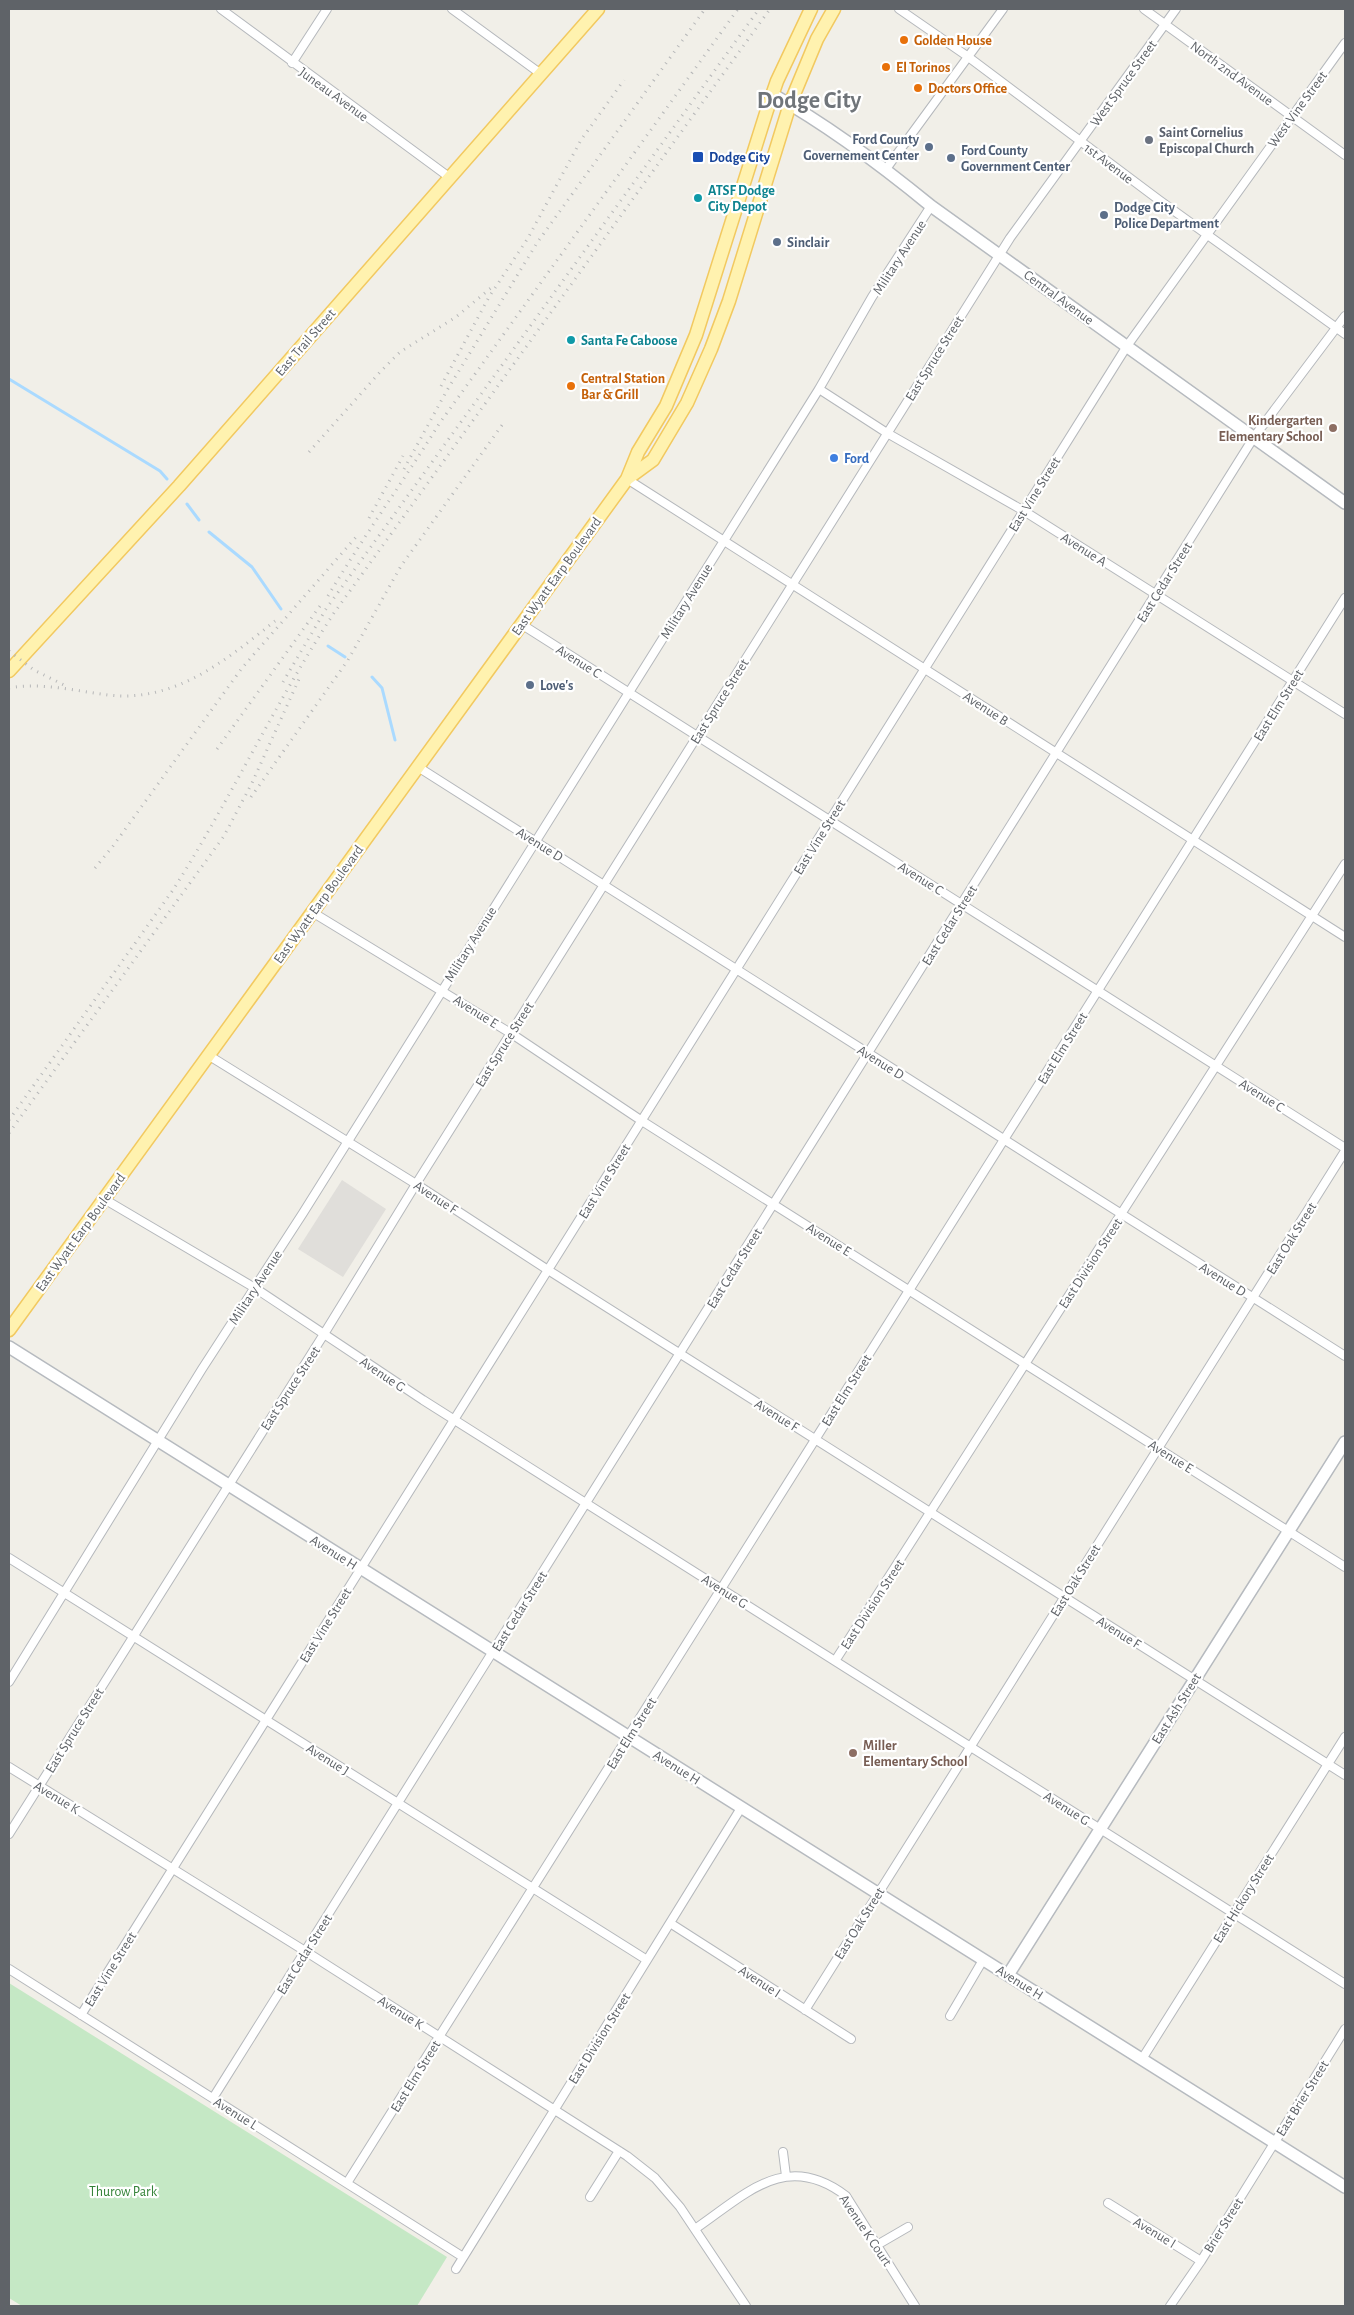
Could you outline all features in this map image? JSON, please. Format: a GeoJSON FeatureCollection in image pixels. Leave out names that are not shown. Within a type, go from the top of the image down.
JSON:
{"type":"FeatureCollection","features":[{"type":"Feature","properties":{"kind":"main road","name":"East Trail Street"},"geometry":{"type":"LineString","coordinates":[[9,671],[179,486],[598,9]]}},
{"type":"Feature","properties":{"kind":"main road","name":"East Wyatt Earp Boulevard"},"geometry":{"type":"LineString","coordinates":[[9,1330],[627,478],[638,452],[666,406],[696,335],[772,94],[811,9]]}},
{"type":"Feature","properties":{"kind":"main road","name":"East Wyatt Earp Boulevard"},"geometry":{"type":"LineString","coordinates":[[627,478],[653,460],[687,403],[712,350],[790,104],[813,47],[834,9]]}},
{"type":"Feature","properties":{"kind":"street","name":"Juneau Avenue"},"geometry":{"type":"LineString","coordinates":[[221,9],[449,177]]}},
{"type":"Feature","properties":{"kind":"street"},"geometry":{"type":"LineString","coordinates":[[292,63],[326,9]]}},
{"type":"Feature","properties":{"kind":"street"},"geometry":{"type":"LineString","coordinates":[[452,9],[541,74]]}},
{"type":"Feature","properties":{"kind":"street","name":"1st Avenue"},"geometry":{"type":"LineString","coordinates":[[899,9],[967,56],[1207,235],[1345,334]]}},
{"type":"Feature","properties":{"kind":"street"},"geometry":{"type":"LineString","coordinates":[[886,169],[1003,9]]}},
{"type":"Feature","properties":{"kind":"street","name":"North 2nd Avenue"},"geometry":{"type":"LineString","coordinates":[[1144,9],[1345,155]]}},
{"type":"Feature","properties":{"kind":"street","name":"West Spruce Street"},"geometry":{"type":"LineString","coordinates":[[999,254],[1176,9]]}},
{"type":"Feature","properties":{"kind":"street","name":"West Vine Street"},"geometry":{"type":"LineString","coordinates":[[1127,346],[1345,43]]}},
{"type":"Feature","properties":{"kind":"street","name":"Central Avenue"},"geometry":{"type":"LineString","coordinates":[[772,94],[790,104],[886,169],[931,206],[1345,503]]}},
{"type":"Feature","properties":{"kind":"street","name":"Military Avenue"},"geometry":{"type":"LineString","coordinates":[[9,1682],[159,1442],[202,1369],[348,1141],[819,389],[872,297],[931,206]]}},
{"type":"Feature","properties":{"kind":"street","name":"East Spruce Street"},"geometry":{"type":"LineString","coordinates":[[9,1834],[999,254]]}},
{"type":"Feature","properties":{"kind":"street","name":"East Cedar Street"},"geometry":{"type":"LineString","coordinates":[[213,2098],[1254,438],[1345,316]]}},
{"type":"Feature","properties":{"kind":"street","name":"East Vine Street"},"geometry":{"type":"LineString","coordinates":[[81,2015],[1127,346]]}},
{"type":"Feature","properties":{"kind":"street","name":"Avenue A"},"geometry":{"type":"LineString","coordinates":[[819,389],[887,433],[1024,511],[1345,714]]}},
{"type":"Feature","properties":{"kind":"street","name":"Avenue B"},"geometry":{"type":"LineString","coordinates":[[627,478],[1345,937]]}},
{"type":"Feature","properties":{"kind":"street","name":"East Elm Street"},"geometry":{"type":"LineString","coordinates":[[347,2183],[1345,598]]}},
{"type":"Feature","properties":{"kind":"street","name":"Avenue C"},"geometry":{"type":"LineString","coordinates":[[521,624],[1345,1149]]}},
{"type":"Feature","properties":{"kind":"street","name":"Avenue D"},"geometry":{"type":"LineString","coordinates":[[418,767],[1345,1356]]}},
{"type":"Feature","properties":{"kind":"street","name":"East Division Street"},"geometry":{"type":"LineString","coordinates":[[835,1661],[1345,864]]}},
{"type":"Feature","properties":{"kind":"street","name":"Avenue E"},"geometry":{"type":"LineString","coordinates":[[312,912],[512,1034],[642,1121],[1345,1567]]}},
{"type":"Feature","properties":{"kind":"street","name":"Avenue F"},"geometry":{"type":"LineString","coordinates":[[208,1055],[416,1184],[815,1440],[1345,1775]]}},
{"type":"Feature","properties":{"kind":"street","name":"East Oak Street"},"geometry":{"type":"LineString","coordinates":[[805,2010],[1345,1149]]}},
{"type":"Feature","properties":{"kind":"street","name":"Avenue G"},"geometry":{"type":"LineString","coordinates":[[104,1199],[255,1288],[454,1420],[1345,1984]]}},
{"type":"Feature","properties":{"kind":"street","name":"Avenue H"},"geometry":{"type":"LineString","coordinates":[[9,1347],[1345,2187]]}},
{"type":"Feature","properties":{"kind":"street","name":"East Ash Street"},"geometry":{"type":"LineString","coordinates":[[1008,1975],[1345,1442]]}},
{"type":"Feature","properties":{"kind":"street","name":"Avenue J"},"geometry":{"type":"LineString","coordinates":[[9,1558],[647,1960]]}},
{"type":"Feature","properties":{"kind":"street","name":"East Hickory Street"},"geometry":{"type":"LineString","coordinates":[[1142,2059],[1345,1737]]}},
{"type":"Feature","properties":{"kind":"street","name":"Avenue K"},"geometry":{"type":"LineString","coordinates":[[9,1767],[306,1951],[619,2151],[655,2178],[680,2207],[746,2306]]}},
{"type":"Feature","properties":{"kind":"street","name":"East Division Street"},"geometry":{"type":"LineString","coordinates":[[456,2269],[741,1808]]}},
{"type":"Feature","properties":{"kind":"street","name":"Avenue I"},"geometry":{"type":"LineString","coordinates":[[670,1924],[851,2039]]}},
{"type":"Feature","properties":{"kind":"street"},"geometry":{"type":"LineString","coordinates":[[950,2016],[983,1960]]}},
{"type":"Feature","properties":{"kind":"street","name":"Avenue L"},"geometry":{"type":"LineString","coordinates":[[9,1969],[463,2257]]}},
{"type":"Feature","properties":{"kind":"street","name":"East Brier Street"},"geometry":{"type":"LineString","coordinates":[[1274,2142],[1345,2028]]}},
{"type":"Feature","properties":{"kind":"street","name":"Brier Street"},"geometry":{"type":"LineString","coordinates":[[1170,2306],[1201,2261],[1274,2142]]}},
{"type":"Feature","properties":{"kind":"street"},"geometry":{"type":"LineString","coordinates":[[590,2197],[619,2151]]}},
{"type":"Feature","properties":{"kind":"street"},"geometry":{"type":"LineString","coordinates":[[783,2152],[786,2176]]}},
{"type":"Feature","properties":{"kind":"street","name":"Avenue K Court"},"geometry":{"type":"LineString","coordinates":[[694,2229],[773,2178],[803,2175],[833,2186],[846,2196],[916,2306]]}},
{"type":"Feature","properties":{"kind":"street","name":"Avenue I"},"geometry":{"type":"LineString","coordinates":[[1108,2204],[1201,2261]]}},
{"type":"Feature","properties":{"kind":"street"},"geometry":{"type":"LineString","coordinates":[[877,2245],[908,2227]]}},
{"type":"Feature","properties":{"kind":"shaded area"},"geometry":{"type":"Polygon","coordinates":[[[342,1180],[386,1209],[343,1277],[298,1249],[342,1180]]]}},
{"type":"Feature","properties":{"kind":"green space","name":"Thurow Park"},"geometry":{"type":"Polygon","coordinates":[[[9,1983],[447,2257],[417,2306],[22,2306],[9,2298],[9,1983]]]}},
{"type":"Feature","properties":{"kind":"waterway"},"geometry":{"type":"LineString","coordinates":[[9,379],[160,471],[167,479]]}},
{"type":"Feature","properties":{"kind":"waterway"},"geometry":{"type":"LineString","coordinates":[[187,504],[199,520]]}},
{"type":"Feature","properties":{"kind":"waterway"},"geometry":{"type":"LineString","coordinates":[[209,532],[252,567],[281,609]]}},
{"type":"Feature","properties":{"kind":"waterway"},"geometry":{"type":"LineString","coordinates":[[328,646],[345,657]]}},
{"type":"Feature","properties":{"kind":"waterway"},"geometry":{"type":"LineString","coordinates":[[372,677],[382,688],[395,740]]}},
{"type":"Feature","properties":{"kind":"railway"},"geometry":{"type":"LineString","coordinates":[[404,469],[446,392],[537,243],[705,9]]}},
{"type":"Feature","properties":{"kind":"railway"},"geometry":{"type":"LineString","coordinates":[[328,596],[439,424],[738,9]]}},
{"type":"Feature","properties":{"kind":"railway"},"geometry":{"type":"LineString","coordinates":[[283,682],[326,609],[759,9]]}},
{"type":"Feature","properties":{"kind":"railway"},"geometry":{"type":"LineString","coordinates":[[9,1120],[173,890],[312,647],[334,613],[770,9]]}},
{"type":"Feature","properties":{"kind":"railway"},"geometry":{"type":"LineString","coordinates":[[441,386],[489,297],[528,238],[581,140],[624,80]]}},
{"type":"Feature","properties":{"kind":"railway"},"geometry":{"type":"LineString","coordinates":[[309,452],[400,352],[456,317],[492,287]]}},
{"type":"Feature","properties":{"kind":"railway"},"geometry":{"type":"LineString","coordinates":[[251,797],[348,660],[401,566],[505,421]]}},
{"type":"Feature","properties":{"kind":"railway"},"geometry":{"type":"LineString","coordinates":[[369,518],[403,456]]}},
{"type":"Feature","properties":{"kind":"railway"},"geometry":{"type":"LineString","coordinates":[[95,868],[242,668],[356,537]]}},
{"type":"Feature","properties":{"kind":"railway"},"geometry":{"type":"LineString","coordinates":[[217,749],[320,606]]}},
{"type":"Feature","properties":{"kind":"railway"},"geometry":{"type":"LineString","coordinates":[[9,688],[33,686],[132,696],[155,692],[198,676],[238,650],[275,621]]}},
{"type":"Feature","properties":{"kind":"railway"},"geometry":{"type":"LineString","coordinates":[[9,651],[34,670],[66,686]]}},
{"type":"Feature","properties":{"kind":"railway"},"geometry":{"type":"LineString","coordinates":[[9,1133],[224,836],[252,783],[300,677]]}},
{"type":"Feature","properties":{"kind":"place","name":"Golden House"},"geometry":{"type":"Point","coordinates":[904,40]}},
{"type":"Feature","properties":{"kind":"place","name":"El Torinos"},"geometry":{"type":"Point","coordinates":[886,67]}},
{"type":"Feature","properties":{"kind":"place","name":"Doctors Office"},"geometry":{"type":"Point","coordinates":[918,88]}},
{"type":"Feature","properties":{"kind":"place","name":"Saint Cornelius Episcopal Church"},"geometry":{"type":"Point","coordinates":[1149,140]}},
{"type":"Feature","properties":{"kind":"place","name":"Ford County Governement Center"},"geometry":{"type":"Point","coordinates":[929,147]}},
{"type":"Feature","properties":{"kind":"place","name":"Dodge City"},"geometry":{"type":"Point","coordinates":[698,157]}},
{"type":"Feature","properties":{"kind":"place","name":"Ford County Government Center"},"geometry":{"type":"Point","coordinates":[951,158]}},
{"type":"Feature","properties":{"kind":"place","name":"ATSF Dodge City Depot"},"geometry":{"type":"Point","coordinates":[698,198]}},
{"type":"Feature","properties":{"kind":"place","name":"Dodge City Police Department"},"geometry":{"type":"Point","coordinates":[1104,215]}},
{"type":"Feature","properties":{"kind":"place","name":"Sinclair"},"geometry":{"type":"Point","coordinates":[777,242]}},
{"type":"Feature","properties":{"kind":"place","name":"Santa Fe Caboose"},"geometry":{"type":"Point","coordinates":[571,340]}},
{"type":"Feature","properties":{"kind":"place","name":"Central Station Bar & Grill"},"geometry":{"type":"Point","coordinates":[571,386]}},
{"type":"Feature","properties":{"kind":"place","name":"Kindergarten Elementary School"},"geometry":{"type":"Point","coordinates":[1333,428]}},
{"type":"Feature","properties":{"kind":"place","name":"Ford"},"geometry":{"type":"Point","coordinates":[834,458]}},
{"type":"Feature","properties":{"kind":"place","name":"Love's"},"geometry":{"type":"Point","coordinates":[530,685]}},
{"type":"Feature","properties":{"kind":"place","name":"Miller Elementary School"},"geometry":{"type":"Point","coordinates":[853,1753]}},
{"type":"Feature","properties":{"kind":"district","name":"Dodge City"},"geometry":{"type":"Point","coordinates":[809,100]}}]}
